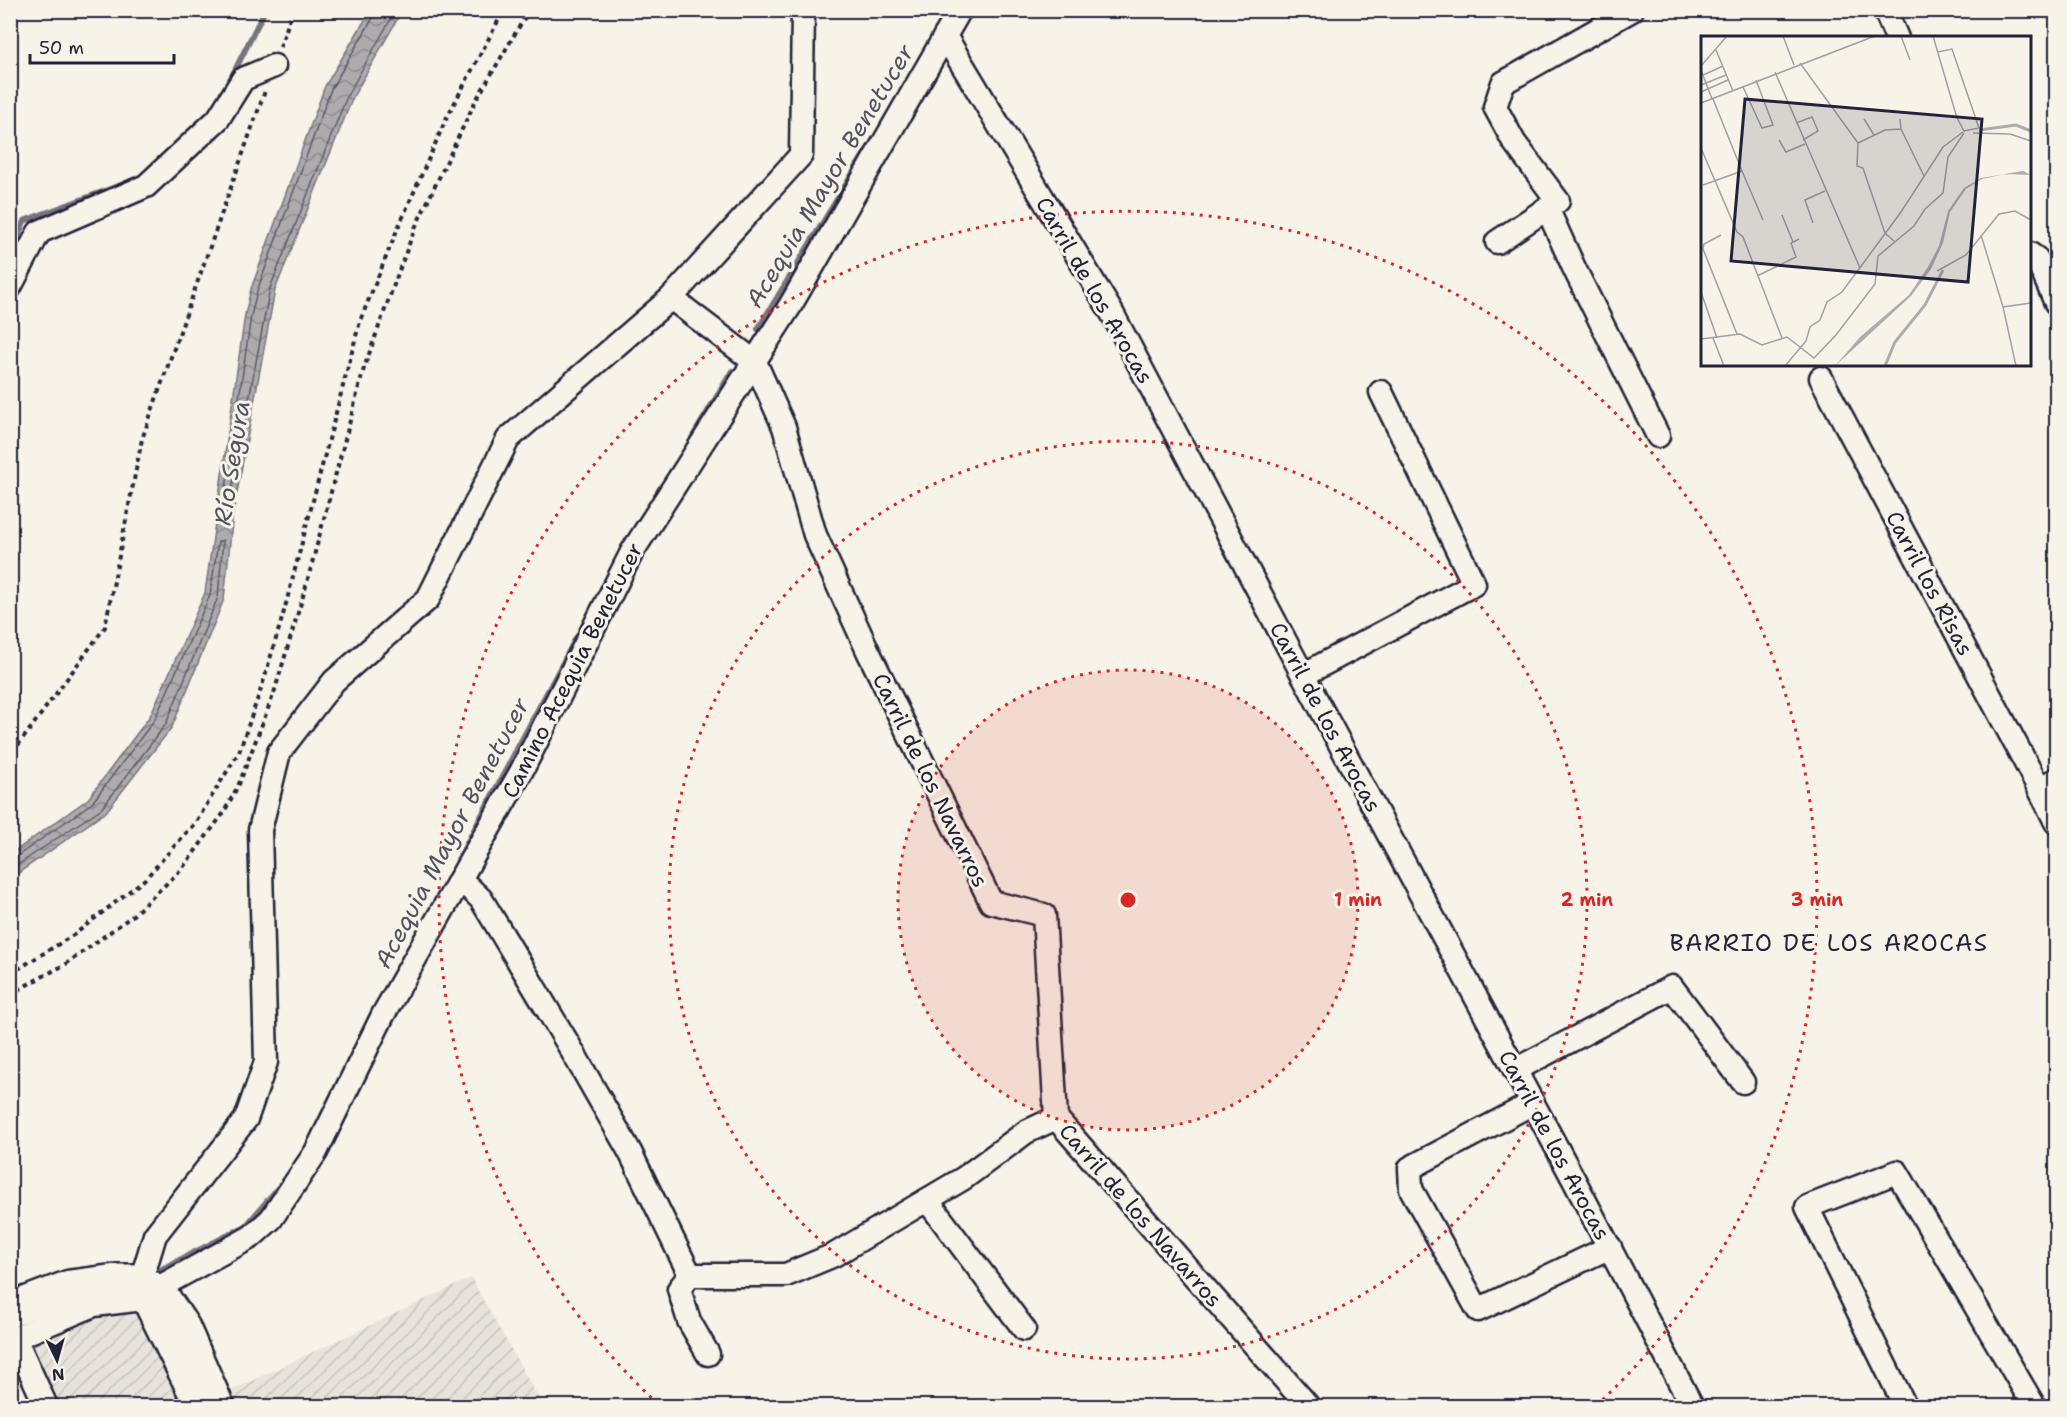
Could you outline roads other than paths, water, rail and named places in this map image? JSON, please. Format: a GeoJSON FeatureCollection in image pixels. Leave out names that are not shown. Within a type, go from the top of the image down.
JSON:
{"type":"FeatureCollection","features":[{"type":"Feature","properties":{"kind":"street"},"geometry":{"type":"LineString","coordinates":[[148,1286],[155,1235],[246,1119],[266,1062],[260,830],[279,752],[334,681],[428,598],[508,439],[671,298],[801,155],[804,10]]}},
{"type":"Feature","properties":{"kind":"street","name":"Camino Acequia Benetucer"},"geometry":{"type":"LineString","coordinates":[[148,1286],[251,1237],[272,1220],[316,1152],[383,1015],[521,772],[632,552],[790,306],[960,10]]}},
{"type":"Feature","properties":{"kind":"street"},"geometry":{"type":"LineString","coordinates":[[1497,242],[1558,201],[1514,142],[1495,107],[1503,83],[1632,10]]}},
{"type":"Feature","properties":{"kind":"street"},"geometry":{"type":"LineString","coordinates":[[1885,10],[1896,36]]}},
{"type":"Feature","properties":{"kind":"street","name":"Carril de los Arocas"},"geometry":{"type":"LineString","coordinates":[[945,36],[1112,313],[1610,1247],[1692,1407]]}},
{"type":"Feature","properties":{"kind":"street"},"geometry":{"type":"LineString","coordinates":[[10,287],[39,232],[146,186],[218,119],[243,79],[274,66]]}},
{"type":"Feature","properties":{"kind":"street"},"geometry":{"type":"LineString","coordinates":[[1547,208],[1575,270],[1658,436]]}},
{"type":"Feature","properties":{"kind":"street"},"geometry":{"type":"LineString","coordinates":[[2031,255],[2037,259],[2056,303]]}},
{"type":"Feature","properties":{"kind":"street","name":"Carril de los Navarros"},"geometry":{"type":"LineString","coordinates":[[671,298],[755,362],[784,427],[815,535],[867,651],[992,902],[1044,915],[1056,1119],[1308,1407]]}},
{"type":"Feature","properties":{"kind":"street","name":"Carril los Risas"},"geometry":{"type":"LineString","coordinates":[[1821,378],[2048,784],[2056,822]]}},
{"type":"Feature","properties":{"kind":"street"},"geometry":{"type":"LineString","coordinates":[[1303,675],[1474,584],[1381,392]]}},
{"type":"Feature","properties":{"kind":"street"},"geometry":{"type":"LineString","coordinates":[[460,879],[481,899],[567,1042],[630,1152],[690,1275]]}},
{"type":"Feature","properties":{"kind":"street"},"geometry":{"type":"LineString","coordinates":[[1515,1070],[1672,987],[1743,1082]]}},
{"type":"Feature","properties":{"kind":"street"},"geometry":{"type":"LineString","coordinates":[[1533,1103],[1410,1168],[1411,1190],[1478,1310],[1610,1247]]}},
{"type":"Feature","properties":{"kind":"street"},"geometry":{"type":"LineString","coordinates":[[690,1275],[786,1275],[834,1255],[964,1178],[1026,1132],[1056,1119]]}},
{"type":"Feature","properties":{"kind":"street"},"geometry":{"type":"LineString","coordinates":[[1905,1407],[1807,1207],[1897,1172],[2034,1407]]}},
{"type":"Feature","properties":{"kind":"street"},"geometry":{"type":"LineString","coordinates":[[927,1200],[1024,1329]]}},
{"type":"Feature","properties":{"kind":"street"},"geometry":{"type":"LineString","coordinates":[[690,1275],[679,1289],[689,1321],[708,1354]]}},
{"type":"Feature","properties":{"kind":"street"},"geometry":{"type":"LineString","coordinates":[[10,1310],[70,1287],[116,1281],[148,1286],[161,1295],[183,1328],[217,1407]]}},
{"type":"Feature","properties":{"kind":"street"},"geometry":{"type":"LineString","coordinates":[[46,1407],[15,1338],[94,1305],[143,1299],[196,1407]]}},
{"type":"Feature","properties":{"kind":"water","name":"Río Segura"},"geometry":{"type":"Polygon","coordinates":[[[371,10],[402,11],[353,97],[275,290],[233,514],[224,599],[172,727],[106,812],[11,878],[11,854],[88,799],[150,716],[205,593],[245,315],[251,289],[325,86],[371,10]]]}},
{"type":"Feature","properties":{"kind":"waterway"},"geometry":{"type":"LineString","coordinates":[[229,82],[265,10]]}},
{"type":"Feature","properties":{"kind":"waterway","name":"Acequia Mayor Benetucer"},"geometry":{"type":"LineString","coordinates":[[758,329],[867,150]]}},
{"type":"Feature","properties":{"kind":"waterway"},"geometry":{"type":"LineString","coordinates":[[10,258],[24,221],[118,186]]}},
{"type":"Feature","properties":{"kind":"waterway","name":"Acequia Mayor Benetucer"},"geometry":{"type":"LineString","coordinates":[[692,438],[732,371]]}},
{"type":"Feature","properties":{"kind":"waterway","name":"Acequia Mayor Benetucer"},"geometry":{"type":"LineString","coordinates":[[458,860],[576,638]]}},
{"type":"Feature","properties":{"kind":"waterway","name":"Acequia Mayor Benetucer"},"geometry":{"type":"LineString","coordinates":[[162,1269],[246,1226],[283,1182]]}},
{"type":"Feature","properties":{"kind":"district","name":"BARRIO DE LOS AROCAS"},"geometry":{"type":"Point","coordinates":[1829,943]}}]}
